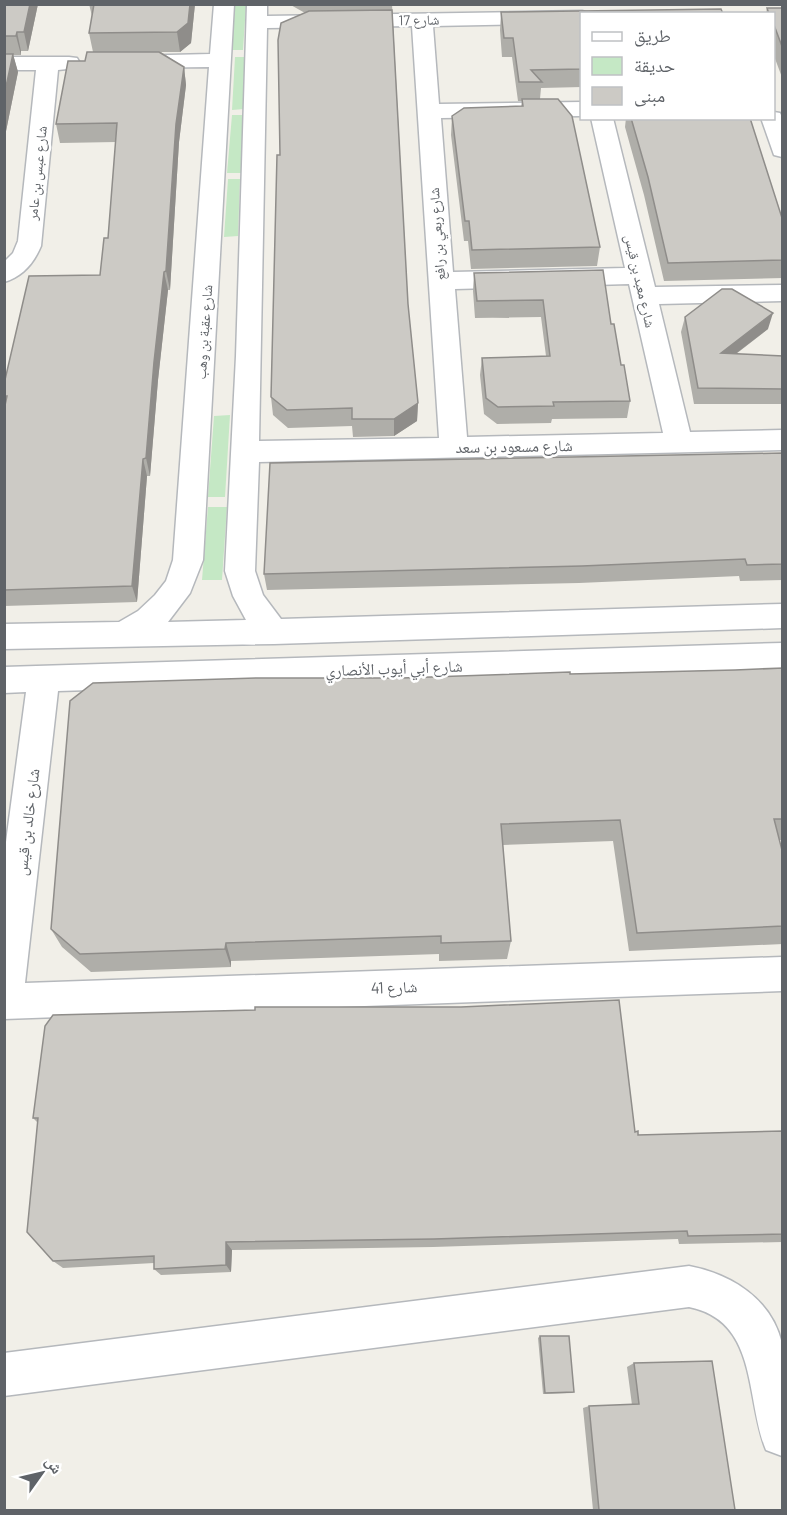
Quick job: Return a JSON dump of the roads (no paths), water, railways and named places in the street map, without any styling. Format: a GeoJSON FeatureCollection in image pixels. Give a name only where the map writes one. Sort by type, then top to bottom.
{"type":"FeatureCollection","features":[{"type":"Feature","properties":{"kind":"street","name":"شارع عقبة بن وهب"},"geometry":{"type":"LineString","coordinates":[[127,633],[147,622],[176,594],[184,578],[188,560],[224,4]]}},
{"type":"Feature","properties":{"kind":"street","name":"شارع 17"},"geometry":{"type":"LineString","coordinates":[[257,13],[422,20],[459,12],[580,17]]}},
{"type":"Feature","properties":{"kind":"street"},"geometry":{"type":"LineString","coordinates":[[257,13],[249,356],[240,570],[251,603],[274,632]]}},
{"type":"Feature","properties":{"kind":"street","name":"شارع ربعي بن رافع"},"geometry":{"type":"LineString","coordinates":[[422,20],[454,447]]}},
{"type":"Feature","properties":{"kind":"street"},"geometry":{"type":"LineString","coordinates":[[4,64],[220,60]]}},
{"type":"Feature","properties":{"kind":"street","name":"شارع عبس بن عامر"},"geometry":{"type":"LineString","coordinates":[[4,274],[19,263],[27,252],[30,242],[48,63]]}},
{"type":"Feature","properties":{"kind":"street"},"geometry":{"type":"LineString","coordinates":[[428,111],[580,109]]}},
{"type":"Feature","properties":{"kind":"street","name":"شارع معبد بن قيس"},"geometry":{"type":"LineString","coordinates":[[602,120],[679,443]]}},
{"type":"Feature","properties":{"kind":"street"},"geometry":{"type":"LineString","coordinates":[[773,120],[783,150]]}},
{"type":"Feature","properties":{"kind":"street"},"geometry":{"type":"LineString","coordinates":[[441,281],[641,286],[783,293]]}},
{"type":"Feature","properties":{"kind":"street"},"geometry":{"type":"LineString","coordinates":[[204,322],[217,331],[225,353],[234,357],[249,356]]}},
{"type":"Feature","properties":{"kind":"street","name":"شارع مسعود بن سعد"},"geometry":{"type":"LineString","coordinates":[[245,452],[783,440]]}},
{"type":"Feature","properties":{"kind":"street"},"geometry":{"type":"LineString","coordinates":[[4,637],[274,632],[783,616]]}},
{"type":"Feature","properties":{"kind":"street","name":"شارع أبي أيوب الأنصاري"},"geometry":{"type":"LineString","coordinates":[[4,680],[783,656]]}},
{"type":"Feature","properties":{"kind":"street","name":"شارع خالد بن قيس"},"geometry":{"type":"LineString","coordinates":[[4,1000],[8,943],[44,679]]}},
{"type":"Feature","properties":{"kind":"street","name":"شارع 41"},"geometry":{"type":"LineString","coordinates":[[4,1000],[783,974]]}},
{"type":"Feature","properties":{"kind":"street"},"geometry":{"type":"LineString","coordinates":[[4,1375],[691,1286],[718,1293],[742,1311],[760,1337],[769,1367],[783,1434]]}}]}
